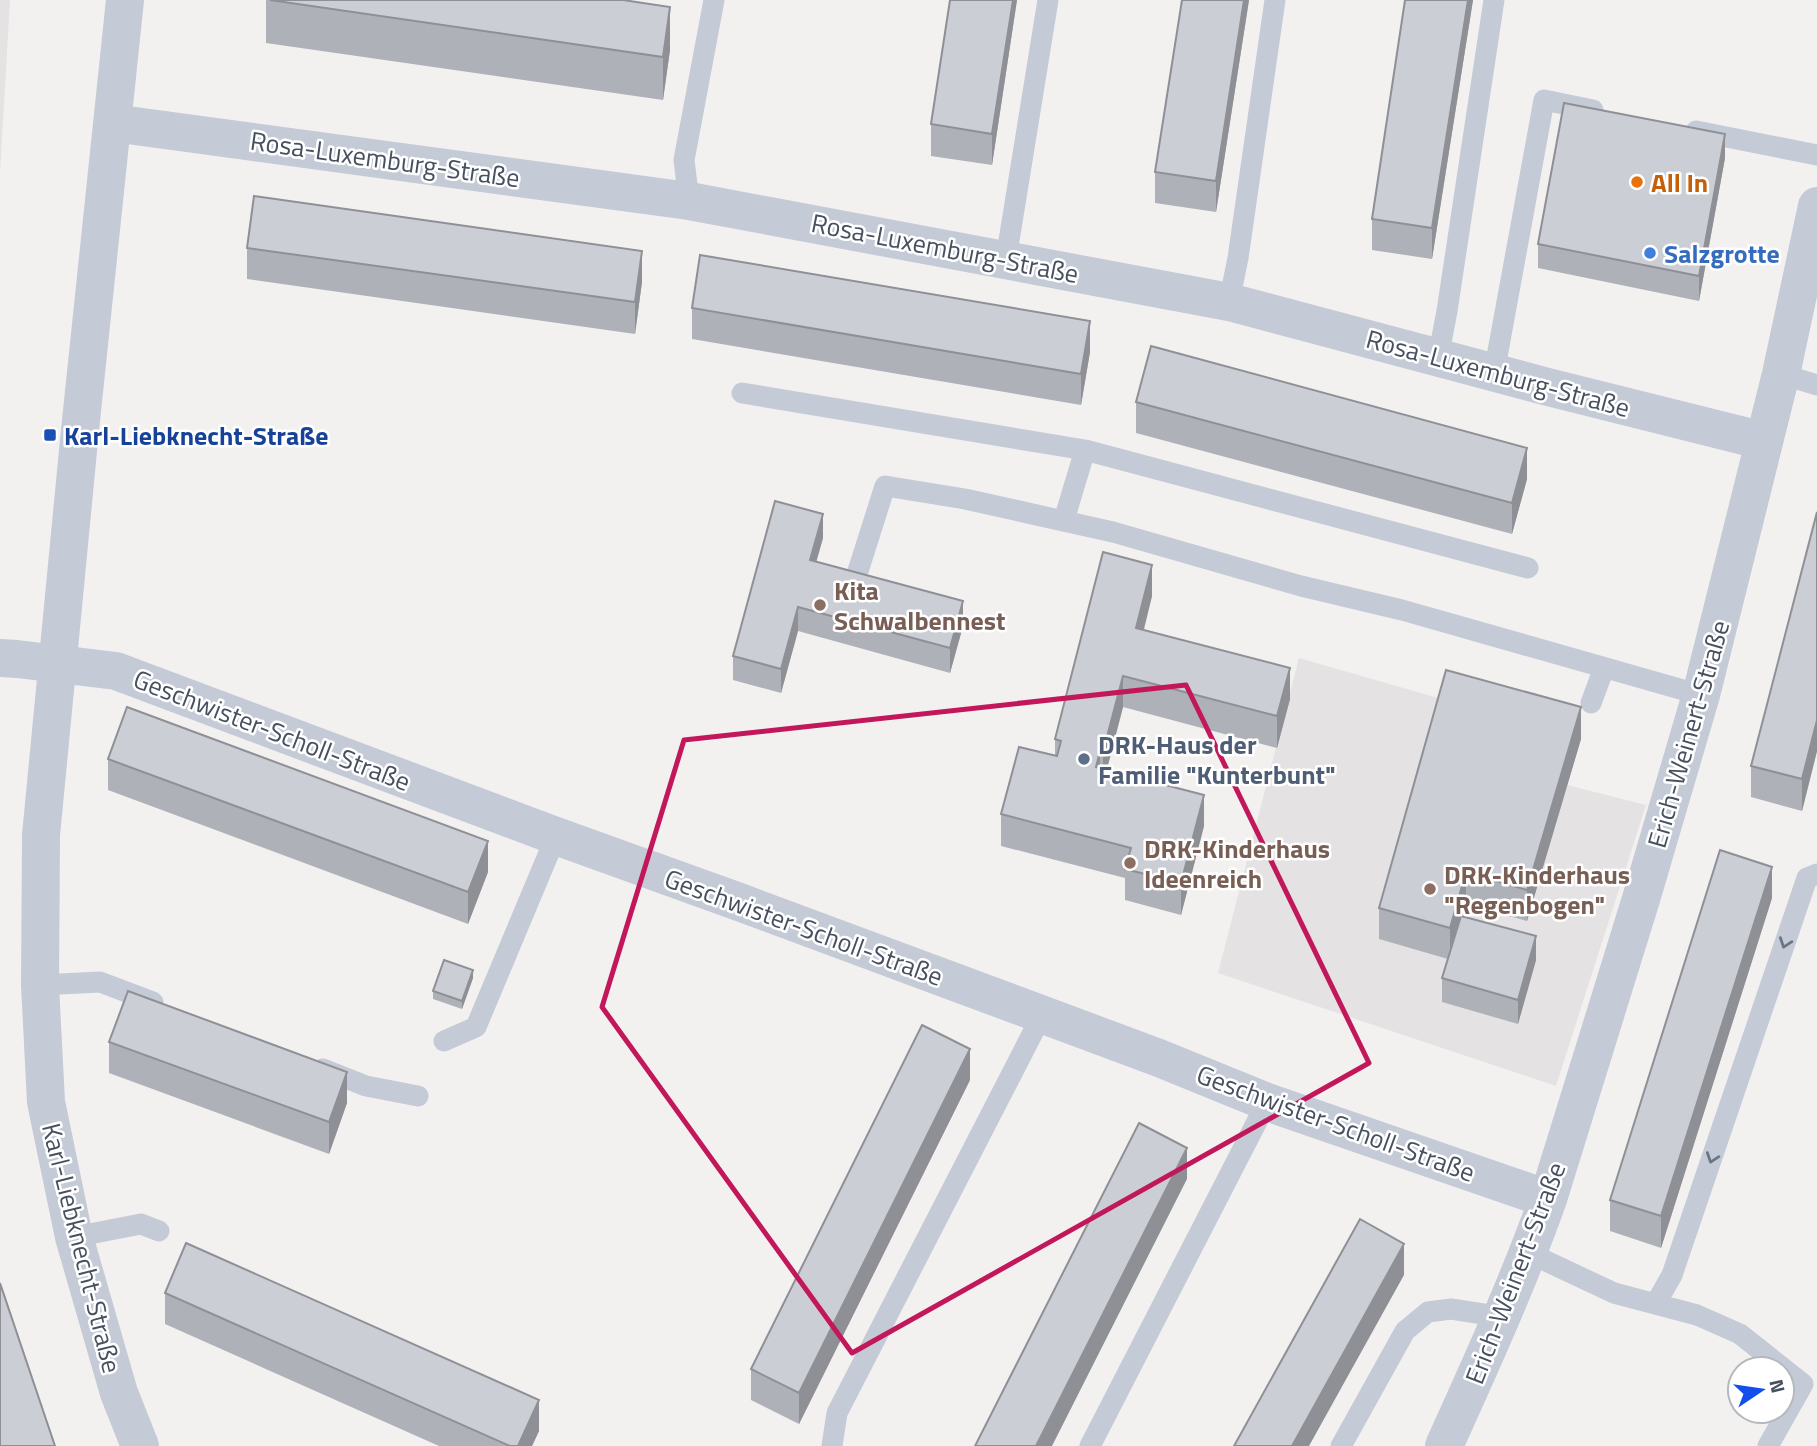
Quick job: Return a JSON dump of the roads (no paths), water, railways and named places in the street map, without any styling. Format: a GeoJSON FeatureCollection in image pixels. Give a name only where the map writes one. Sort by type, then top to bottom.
{"type":"FeatureCollection","features":[{"type":"Feature","properties":{"kind":"street","name":"Karl-Liebknecht-Straße"},"geometry":{"type":"LineString","coordinates":[[125,0],[41,835],[40,985],[46,1102],[74,1237],[119,1393],[140,1446]]}},
{"type":"Feature","properties":{"kind":"street","name":"Rosa-Luxemburg-Straße"},"geometry":{"type":"LineString","coordinates":[[113,123],[689,201],[1006,259],[1229,302],[1764,441]]}},
{"type":"Feature","properties":{"kind":"street","name":"Erich-Weinert-Straße"},"geometry":{"type":"LineString","coordinates":[[1444,1446],[1529,1253],[1644,887],[1701,695],[1781,374],[1816,212]]}},
{"type":"Feature","properties":{"kind":"street","name":"Geschwister-Scholl-Straße"},"geometry":{"type":"LineString","coordinates":[[0,658],[116,671],[1159,1058],[1267,1102],[1548,1199]]}},
{"type":"Feature","properties":{"kind":"lane"},"geometry":{"type":"LineString","coordinates":[[689,201],[684,160],[714,0]]}},
{"type":"Feature","properties":{"kind":"lane"},"geometry":{"type":"LineString","coordinates":[[1006,259],[1048,0]]}},
{"type":"Feature","properties":{"kind":"lane"},"geometry":{"type":"LineString","coordinates":[[1229,302],[1238,258],[1275,0]]}},
{"type":"Feature","properties":{"kind":"lane"},"geometry":{"type":"LineString","coordinates":[[1438,358],[1494,0]]}},
{"type":"Feature","properties":{"kind":"lane"},"geometry":{"type":"LineString","coordinates":[[1494,373],[1544,100],[1612,114]]}},
{"type":"Feature","properties":{"kind":"lane"},"geometry":{"type":"LineString","coordinates":[[1680,127],[1817,155]]}},
{"type":"Feature","properties":{"kind":"lane"},"geometry":{"type":"LineString","coordinates":[[1781,374],[1817,384]]}},
{"type":"Feature","properties":{"kind":"lane"},"geometry":{"type":"LineString","coordinates":[[742,393],[1085,450],[1528,568]]}},
{"type":"Feature","properties":{"kind":"lane"},"geometry":{"type":"LineString","coordinates":[[1064,520],[1085,450]]}},
{"type":"Feature","properties":{"kind":"lane"},"geometry":{"type":"LineString","coordinates":[[852,590],[884,486],[965,499],[1113,532],[1701,695]]}},
{"type":"Feature","properties":{"kind":"lane"},"geometry":{"type":"LineString","coordinates":[[1591,702],[1604,668]]}},
{"type":"Feature","properties":{"kind":"lane"},"geometry":{"type":"LineString","coordinates":[[444,1041],[476,1027],[555,836]]}},
{"type":"Feature","properties":{"kind":"lane"},"geometry":{"type":"LineString","coordinates":[[1656,1303],[1672,1275],[1807,878],[1817,874]]}},
{"type":"Feature","properties":{"kind":"lane"},"geometry":{"type":"LineString","coordinates":[[40,985],[100,982],[178,1012]]}},
{"type":"Feature","properties":{"kind":"lane"},"geometry":{"type":"LineString","coordinates":[[832,1446],[837,1413],[1042,1015]]}},
{"type":"Feature","properties":{"kind":"lane"},"geometry":{"type":"LineString","coordinates":[[300,1060],[366,1086],[418,1096]]}},
{"type":"Feature","properties":{"kind":"lane"},"geometry":{"type":"LineString","coordinates":[[1090,1446],[1267,1102]]}},
{"type":"Feature","properties":{"kind":"lane"},"geometry":{"type":"LineString","coordinates":[[74,1237],[141,1224],[159,1231]]}},
{"type":"Feature","properties":{"kind":"lane"},"geometry":{"type":"LineString","coordinates":[[1529,1253],[1614,1293],[1697,1315],[1740,1334],[1803,1384],[1768,1446]]}},
{"type":"Feature","properties":{"kind":"lane"},"geometry":{"type":"LineString","coordinates":[[1341,1446],[1405,1331],[1427,1312],[1451,1309],[1503,1317]]}},
{"type":"Feature","properties":{"kind":"place","name":"All In"},"geometry":{"type":"Point","coordinates":[1637,182]}},
{"type":"Feature","properties":{"kind":"place","name":"Salzgrotte"},"geometry":{"type":"Point","coordinates":[1650,253]}},
{"type":"Feature","properties":{"kind":"place","name":"Karl-Liebknecht-Straße"},"geometry":{"type":"Point","coordinates":[50,435]}},
{"type":"Feature","properties":{"kind":"place","name":"Kita Schwalbennest"},"geometry":{"type":"Point","coordinates":[820,605]}},
{"type":"Feature","properties":{"kind":"place","name":"DRK-Haus der Familie \"Kunterbunt\""},"geometry":{"type":"Point","coordinates":[1084,759]}},
{"type":"Feature","properties":{"kind":"place","name":"DRK-Kinderhaus Ideenreich"},"geometry":{"type":"Point","coordinates":[1130,863]}},
{"type":"Feature","properties":{"kind":"place","name":"DRK-Kinderhaus \"Regenbogen\""},"geometry":{"type":"Point","coordinates":[1430,889]}}]}
